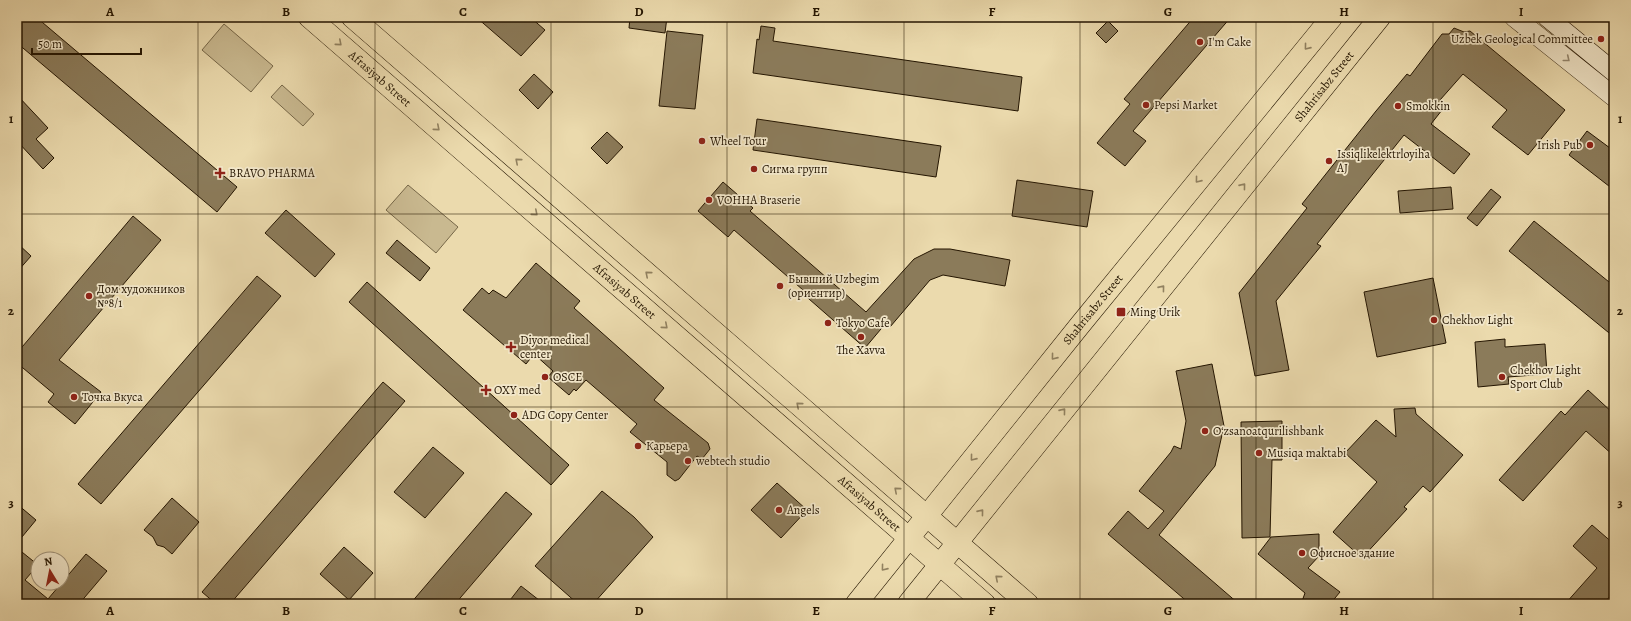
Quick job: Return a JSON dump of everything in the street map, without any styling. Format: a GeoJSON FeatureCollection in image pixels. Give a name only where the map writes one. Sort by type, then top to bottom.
{"type":"FeatureCollection","features":[{"type":"Feature","properties":{"kind":"main road","name":"Afrasiyab Street"},"geometry":{"type":"LineString","coordinates":[[310,17],[985,604]]}},
{"type":"Feature","properties":{"kind":"main road"},"geometry":{"type":"LineString","coordinates":[[352,17],[1028,604]]}},
{"type":"Feature","properties":{"kind":"main road","name":"Shahrisabz Street"},"geometry":{"type":"LineString","coordinates":[[856,604],[1332,17]]}},
{"type":"Feature","properties":{"kind":"main road","name":"Shahrisabz Street"},"geometry":{"type":"LineString","coordinates":[[908,604],[1380,17]]}},
{"type":"Feature","properties":{"kind":"main road"},"geometry":{"type":"LineString","coordinates":[[1514,17],[1614,97]]}},
{"type":"Feature","properties":{"kind":"main road"},"geometry":{"type":"LineString","coordinates":[[1547,17],[1614,72]]}},
{"type":"Feature","properties":{"kind":"shaded area"},"geometry":{"type":"Polygon","coordinates":[[[224,24],[273,66],[251,92],[202,50],[224,24]]]}},
{"type":"Feature","properties":{"kind":"shaded area"},"geometry":{"type":"Polygon","coordinates":[[[282,85],[314,114],[303,126],[271,97],[282,85]]]}},
{"type":"Feature","properties":{"kind":"shaded area"},"geometry":{"type":"Polygon","coordinates":[[[408,185],[458,227],[436,253],[386,210],[408,185]]]}},
{"type":"Feature","properties":{"kind":"building"},"geometry":{"type":"Polygon","coordinates":[[[17,17],[36,17],[237,187],[217,212],[17,43],[17,17]]]}},
{"type":"Feature","properties":{"kind":"building"},"geometry":{"type":"Polygon","coordinates":[[[476,17],[530,17],[545,30],[521,56],[476,17]]]}},
{"type":"Feature","properties":{"kind":"building"},"geometry":{"type":"Polygon","coordinates":[[[630,17],[667,17],[665,33],[629,28],[630,17]]]}},
{"type":"Feature","properties":{"kind":"building"},"geometry":{"type":"Polygon","coordinates":[[[1194,17],[1231,17],[1133,131],[1146,141],[1125,166],[1097,143],[1130,104],[1124,99],[1194,17]]]}},
{"type":"Feature","properties":{"kind":"building"},"geometry":{"type":"Polygon","coordinates":[[[1108,21],[1118,31],[1106,43],[1096,33],[1108,21]]]}},
{"type":"Feature","properties":{"kind":"building"},"geometry":{"type":"Polygon","coordinates":[[[761,26],[775,28],[773,41],[1022,77],[1018,111],[753,73],[757,39],[759,40],[761,26]]]}},
{"type":"Feature","properties":{"kind":"building"},"geometry":{"type":"Polygon","coordinates":[[[1454,28],[1464,32],[1470,31],[1565,110],[1528,155],[1492,127],[1507,110],[1463,74],[1440,100],[1446,105],[1431,124],[1470,154],[1454,174],[1404,135],[1317,244],[1321,246],[1276,301],[1289,370],[1255,376],[1239,293],[1307,208],[1302,204],[1376,111],[1407,74],[1410,76],[1442,34],[1449,34],[1454,28]]]}},
{"type":"Feature","properties":{"kind":"building"},"geometry":{"type":"Polygon","coordinates":[[[667,31],[703,35],[695,109],[659,106],[667,31]]]}},
{"type":"Feature","properties":{"kind":"building"},"geometry":{"type":"Polygon","coordinates":[[[534,74],[553,92],[538,109],[519,90],[534,74]]]}},
{"type":"Feature","properties":{"kind":"building"},"geometry":{"type":"Polygon","coordinates":[[[17,95],[48,128],[36,139],[54,158],[43,169],[17,141],[17,95]]]}},
{"type":"Feature","properties":{"kind":"building"},"geometry":{"type":"Polygon","coordinates":[[[757,119],[941,146],[936,177],[753,150],[757,119]]]}},
{"type":"Feature","properties":{"kind":"building"},"geometry":{"type":"Polygon","coordinates":[[[1587,131],[1614,151],[1614,190],[1569,155],[1587,131]]]}},
{"type":"Feature","properties":{"kind":"building"},"geometry":{"type":"Polygon","coordinates":[[[607,132],[623,147],[607,164],[591,148],[607,132]]]}},
{"type":"Feature","properties":{"kind":"building"},"geometry":{"type":"Polygon","coordinates":[[[1017,180],[1093,191],[1087,227],[1012,216],[1017,180]]]}},
{"type":"Feature","properties":{"kind":"building"},"geometry":{"type":"Polygon","coordinates":[[[723,182],[753,208],[750,211],[866,312],[914,259],[934,249],[950,249],[1010,260],[1005,286],[943,275],[930,280],[890,327],[886,323],[865,348],[801,292],[803,290],[734,230],[728,237],[698,211],[723,182]]]}},
{"type":"Feature","properties":{"kind":"building"},"geometry":{"type":"Polygon","coordinates":[[[1451,187],[1453,209],[1400,213],[1398,191],[1451,187]]]}},
{"type":"Feature","properties":{"kind":"building"},"geometry":{"type":"Polygon","coordinates":[[[1491,189],[1501,197],[1477,226],[1467,218],[1491,189]]]}},
{"type":"Feature","properties":{"kind":"building"},"geometry":{"type":"Polygon","coordinates":[[[286,210],[335,254],[315,277],[265,233],[286,210]]]}},
{"type":"Feature","properties":{"kind":"building","name":"Дом художников №8/1"},"geometry":{"type":"Polygon","coordinates":[[[133,216],[161,240],[59,360],[101,392],[75,424],[48,402],[54,394],[17,363],[17,353],[133,216]]]}},
{"type":"Feature","properties":{"kind":"building"},"geometry":{"type":"Polygon","coordinates":[[[1534,221],[1614,286],[1614,337],[1509,251],[1534,221]]]}},
{"type":"Feature","properties":{"kind":"building"},"geometry":{"type":"Polygon","coordinates":[[[397,240],[430,268],[420,281],[386,253],[397,240]]]}},
{"type":"Feature","properties":{"kind":"building"},"geometry":{"type":"Polygon","coordinates":[[[17,243],[31,256],[17,272],[17,243]]]}},
{"type":"Feature","properties":{"kind":"building"},"geometry":{"type":"Polygon","coordinates":[[[536,263],[580,301],[574,308],[664,388],[654,400],[708,443],[710,449],[702,459],[697,456],[679,479],[675,481],[667,475],[667,462],[630,432],[637,424],[586,380],[576,391],[574,389],[569,395],[548,377],[553,371],[534,354],[526,364],[463,310],[482,288],[489,294],[493,290],[506,298],[536,263]]]}},
{"type":"Feature","properties":{"kind":"building"},"geometry":{"type":"Polygon","coordinates":[[[257,276],[281,296],[101,504],[78,484],[257,276]]]}},
{"type":"Feature","properties":{"kind":"building"},"geometry":{"type":"Polygon","coordinates":[[[1433,278],[1446,343],[1377,357],[1364,292],[1433,278]]]}},
{"type":"Feature","properties":{"kind":"building"},"geometry":{"type":"Polygon","coordinates":[[[367,282],[569,465],[551,485],[349,302],[367,282]]]}},
{"type":"Feature","properties":{"kind":"building"},"geometry":{"type":"Polygon","coordinates":[[[1505,339],[1505,347],[1545,344],[1547,374],[1508,377],[1509,384],[1478,387],[1475,342],[1505,339]]]}},
{"type":"Feature","properties":{"kind":"building"},"geometry":{"type":"Polygon","coordinates":[[[1212,364],[1224,426],[1215,466],[1159,535],[1239,604],[1190,604],[1108,534],[1128,511],[1148,529],[1164,511],[1139,491],[1171,452],[1174,446],[1181,449],[1186,421],[1176,371],[1212,364]]]}},
{"type":"Feature","properties":{"kind":"building"},"geometry":{"type":"Polygon","coordinates":[[[383,382],[405,401],[230,604],[216,604],[202,592],[383,382]]]}},
{"type":"Feature","properties":{"kind":"building"},"geometry":{"type":"Polygon","coordinates":[[[1588,390],[1614,414],[1614,456],[1586,431],[1523,501],[1499,480],[1561,411],[1565,415],[1588,390]]]}},
{"type":"Feature","properties":{"kind":"building"},"geometry":{"type":"Polygon","coordinates":[[[1415,408],[1416,414],[1463,455],[1430,492],[1423,486],[1404,507],[1407,509],[1362,558],[1333,532],[1377,482],[1345,453],[1376,420],[1396,437],[1394,409],[1415,408]]]}},
{"type":"Feature","properties":{"kind":"building"},"geometry":{"type":"Polygon","coordinates":[[[1282,421],[1282,460],[1272,460],[1270,537],[1242,538],[1241,422],[1282,421]]]}},
{"type":"Feature","properties":{"kind":"building"},"geometry":{"type":"Polygon","coordinates":[[[433,447],[464,473],[425,518],[394,492],[433,447]]]}},
{"type":"Feature","properties":{"kind":"building","name":"Angels"},"geometry":{"type":"Polygon","coordinates":[[[777,483],[807,510],[781,538],[751,510],[777,483]]]}},
{"type":"Feature","properties":{"kind":"building"},"geometry":{"type":"Polygon","coordinates":[[[602,491],[634,517],[653,537],[593,604],[578,604],[535,566],[602,491]]]}},
{"type":"Feature","properties":{"kind":"building"},"geometry":{"type":"Polygon","coordinates":[[[506,492],[532,514],[455,604],[410,604],[506,492]]]}},
{"type":"Feature","properties":{"kind":"building"},"geometry":{"type":"Polygon","coordinates":[[[172,498],[199,522],[172,554],[164,547],[157,545],[153,537],[144,530],[172,498]]]}},
{"type":"Feature","properties":{"kind":"building"},"geometry":{"type":"Polygon","coordinates":[[[17,504],[36,520],[17,543],[17,504]]]}},
{"type":"Feature","properties":{"kind":"building"},"geometry":{"type":"Polygon","coordinates":[[[1592,525],[1614,544],[1614,592],[1603,604],[1565,604],[1597,568],[1573,546],[1592,525]]]}},
{"type":"Feature","properties":{"kind":"building"},"geometry":{"type":"Polygon","coordinates":[[[1319,534],[1319,556],[1308,568],[1340,592],[1330,604],[1301,604],[1305,593],[1258,554],[1271,537],[1319,534]]]}},
{"type":"Feature","properties":{"kind":"building"},"geometry":{"type":"Polygon","coordinates":[[[344,547],[373,573],[349,600],[320,574],[344,547]]]}},
{"type":"Feature","properties":{"kind":"building"},"geometry":{"type":"Polygon","coordinates":[[[17,548],[30,559],[30,574],[25,580],[30,584],[30,591],[38,591],[48,599],[55,591],[70,591],[70,573],[86,554],[107,571],[79,604],[17,604],[17,548]]]}},
{"type":"Feature","properties":{"kind":"building"},"geometry":{"type":"Polygon","coordinates":[[[521,586],[544,604],[507,604],[521,586]]]}},
{"type":"Feature","properties":{"kind":"place","name":"Uzbek Geological Committee"},"geometry":{"type":"Point","coordinates":[1601,39]}},
{"type":"Feature","properties":{"kind":"place","name":"I'm Cake"},"geometry":{"type":"Point","coordinates":[1200,42]}},
{"type":"Feature","properties":{"kind":"place","name":"Pepsi Market"},"geometry":{"type":"Point","coordinates":[1146,105]}},
{"type":"Feature","properties":{"kind":"place","name":"Smokkin"},"geometry":{"type":"Point","coordinates":[1398,106]}},
{"type":"Feature","properties":{"kind":"place","name":"Wheel Tour"},"geometry":{"type":"Point","coordinates":[702,141]}},
{"type":"Feature","properties":{"kind":"place","name":"Irish Pub"},"geometry":{"type":"Point","coordinates":[1590,145]}},
{"type":"Feature","properties":{"kind":"place","name":"Issiqlikelektrloyiha AJ"},"geometry":{"type":"Point","coordinates":[1329,161]}},
{"type":"Feature","properties":{"kind":"place","name":"Сигма групп"},"geometry":{"type":"Point","coordinates":[754,169]}},
{"type":"Feature","properties":{"kind":"place","name":"BRAVO PHARMA"},"geometry":{"type":"Point","coordinates":[220,173]}},
{"type":"Feature","properties":{"kind":"place","name":"VOHHA Braserie"},"geometry":{"type":"Point","coordinates":[709,200]}},
{"type":"Feature","properties":{"kind":"place","name":"Бывший Uzbegim (ориентир)"},"geometry":{"type":"Point","coordinates":[780,286]}},
{"type":"Feature","properties":{"kind":"place","name":"Дом художников №8/1"},"geometry":{"type":"Point","coordinates":[89,296]}},
{"type":"Feature","properties":{"kind":"place","name":"Ming Urik"},"geometry":{"type":"Point","coordinates":[1121,312]}},
{"type":"Feature","properties":{"kind":"place","name":"Chekhov Light"},"geometry":{"type":"Point","coordinates":[1434,320]}},
{"type":"Feature","properties":{"kind":"place","name":"Tokyo Cafe"},"geometry":{"type":"Point","coordinates":[828,323]}},
{"type":"Feature","properties":{"kind":"place","name":"The Xavva"},"geometry":{"type":"Point","coordinates":[861,337]}},
{"type":"Feature","properties":{"kind":"place","name":"Diyor medical center"},"geometry":{"type":"Point","coordinates":[511,347]}},
{"type":"Feature","properties":{"kind":"place","name":"OSCE"},"geometry":{"type":"Point","coordinates":[545,377]}},
{"type":"Feature","properties":{"kind":"place","name":"Chekhov Light Sport Club"},"geometry":{"type":"Point","coordinates":[1502,377]}},
{"type":"Feature","properties":{"kind":"place","name":"OXY med"},"geometry":{"type":"Point","coordinates":[486,390]}},
{"type":"Feature","properties":{"kind":"place","name":"Точка Вкуса"},"geometry":{"type":"Point","coordinates":[74,397]}},
{"type":"Feature","properties":{"kind":"place","name":"ADG Copy Center"},"geometry":{"type":"Point","coordinates":[514,415]}},
{"type":"Feature","properties":{"kind":"place","name":"Oʻzsanoatqurilishbank"},"geometry":{"type":"Point","coordinates":[1205,431]}},
{"type":"Feature","properties":{"kind":"place","name":"Карьера"},"geometry":{"type":"Point","coordinates":[638,446]}},
{"type":"Feature","properties":{"kind":"place","name":"Musiqa maktabi"},"geometry":{"type":"Point","coordinates":[1259,453]}},
{"type":"Feature","properties":{"kind":"place","name":"webtech studio"},"geometry":{"type":"Point","coordinates":[688,461]}},
{"type":"Feature","properties":{"kind":"place","name":"Angels"},"geometry":{"type":"Point","coordinates":[779,510]}},
{"type":"Feature","properties":{"kind":"place","name":"Офисное здание"},"geometry":{"type":"Point","coordinates":[1302,553]}}]}
